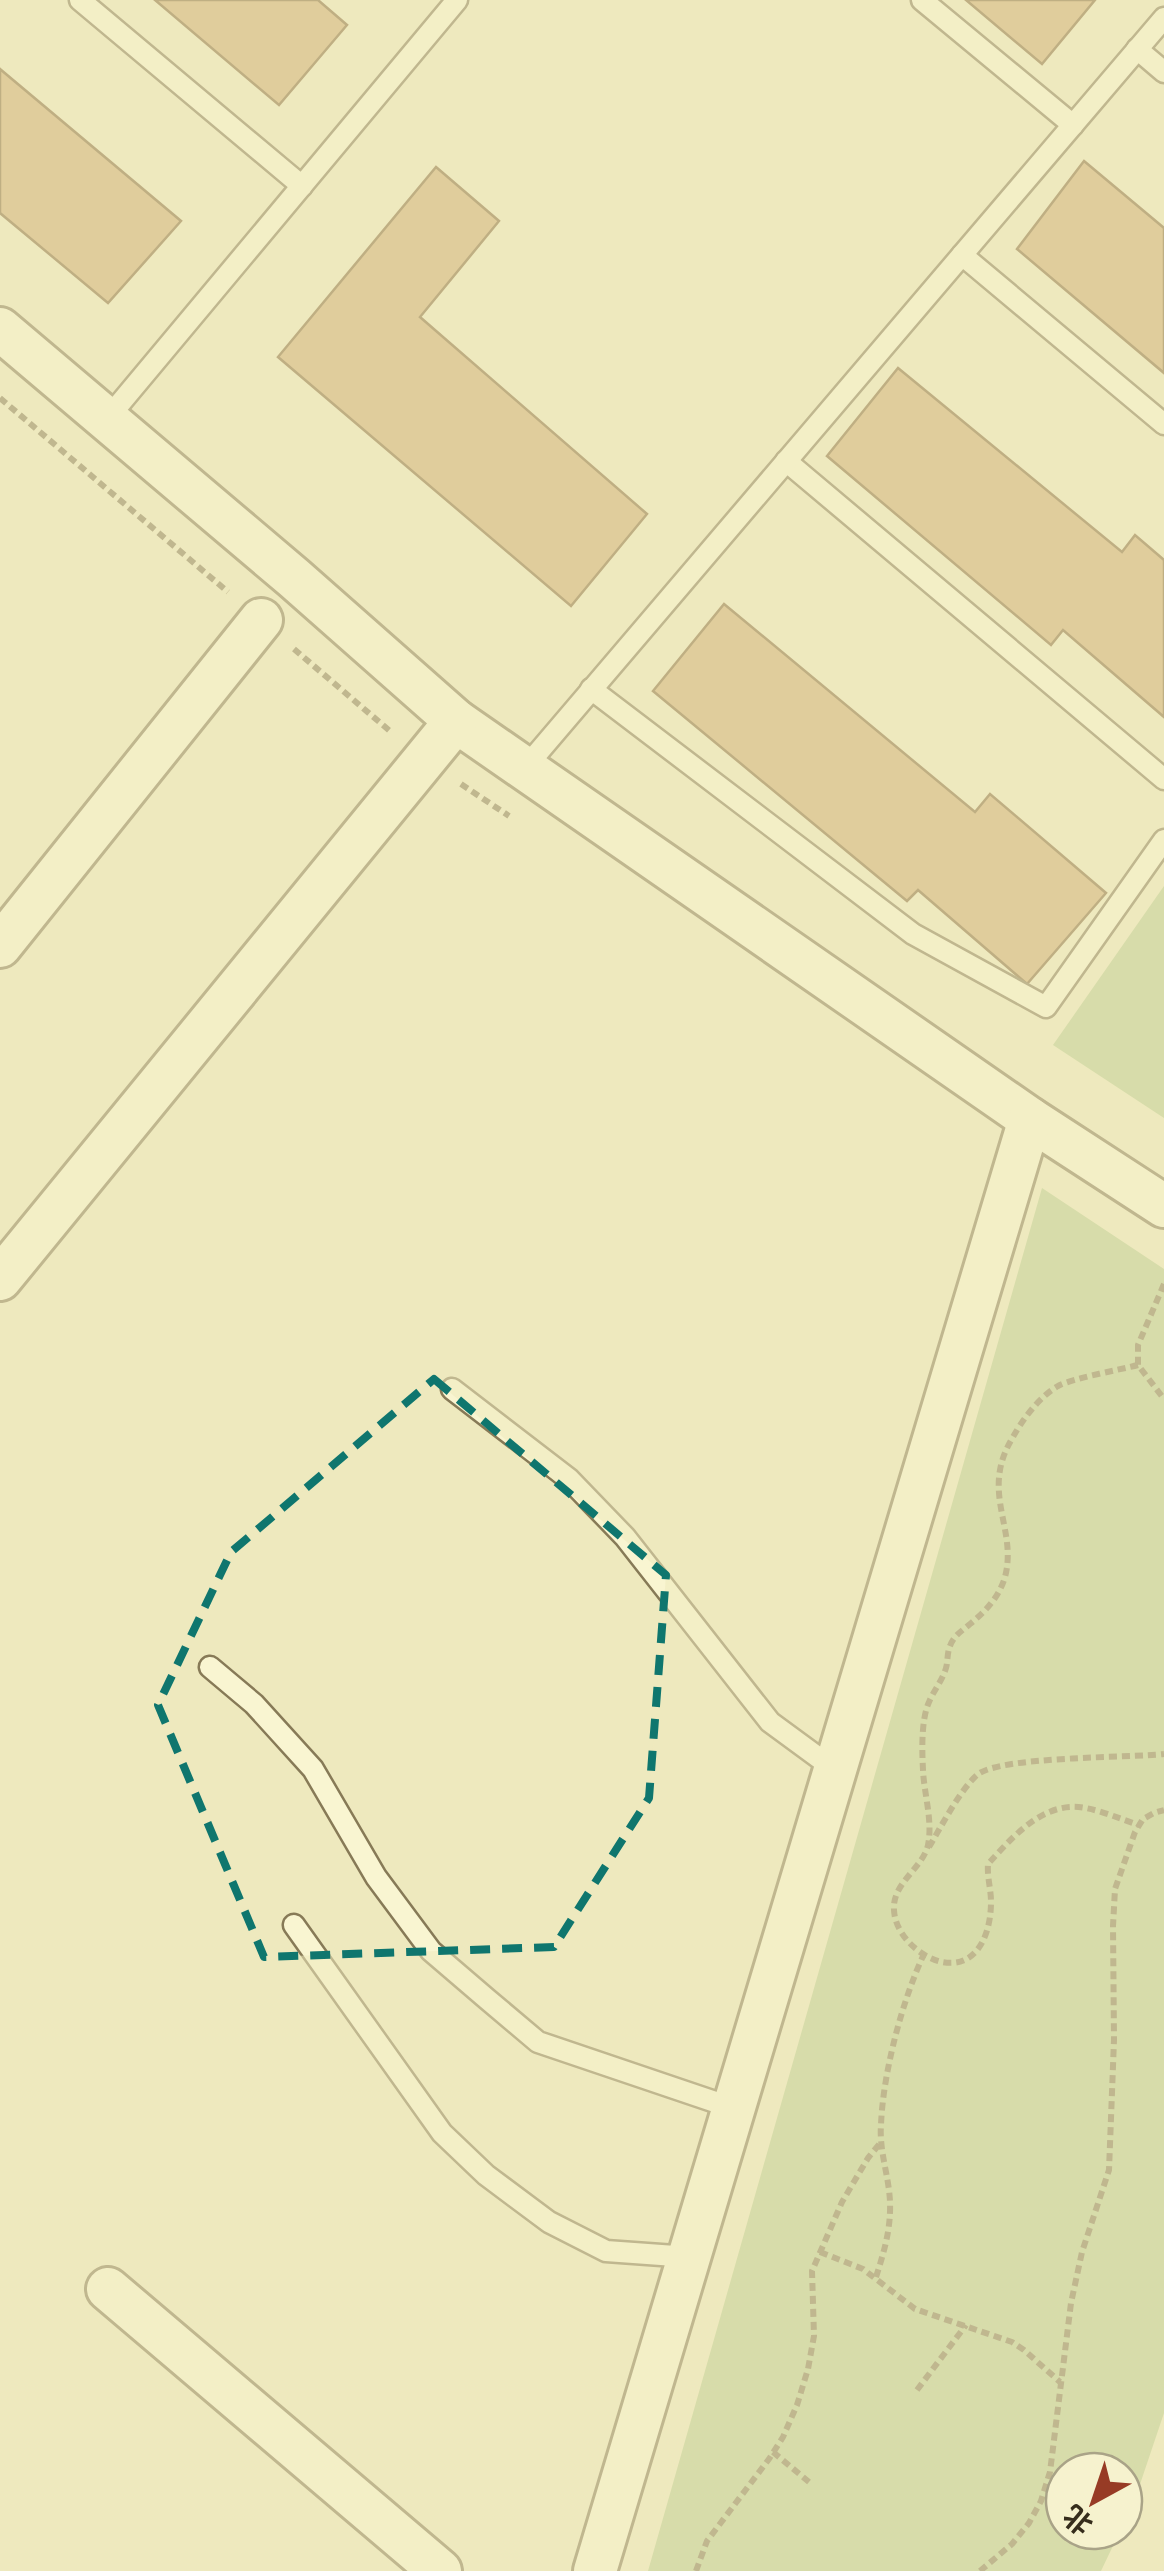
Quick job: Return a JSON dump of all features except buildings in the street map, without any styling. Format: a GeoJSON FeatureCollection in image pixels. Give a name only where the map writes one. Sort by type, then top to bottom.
{"type":"FeatureCollection","features":[{"type":"Feature","properties":{"kind":"street"},"geometry":{"type":"LineString","coordinates":[[0,329],[456,721],[1030,1119],[1164,1206]]}},
{"type":"Feature","properties":{"kind":"street"},"geometry":{"type":"LineString","coordinates":[[0,946],[261,620]]}},
{"type":"Feature","properties":{"kind":"street"},"geometry":{"type":"LineString","coordinates":[[0,1280],[456,721]]}},
{"type":"Feature","properties":{"kind":"street"},"geometry":{"type":"LineString","coordinates":[[595,2571],[1030,1119]]}},
{"type":"Feature","properties":{"kind":"street"},"geometry":{"type":"LineString","coordinates":[[108,2289],[440,2571]]}},
{"type":"Feature","properties":{"kind":"lane"},"geometry":{"type":"LineString","coordinates":[[80,0],[302,186]]}},
{"type":"Feature","properties":{"kind":"lane"},"geometry":{"type":"LineString","coordinates":[[107,419],[457,0]]}},
{"type":"Feature","properties":{"kind":"lane"},"geometry":{"type":"LineString","coordinates":[[922,0],[1073,125]]}},
{"type":"Feature","properties":{"kind":"lane"},"geometry":{"type":"LineString","coordinates":[[524,769],[1164,18]]}},
{"type":"Feature","properties":{"kind":"lane"},"geometry":{"type":"LineString","coordinates":[[1137,50],[1164,72]]}},
{"type":"Feature","properties":{"kind":"lane"},"geometry":{"type":"LineString","coordinates":[[962,255],[1164,424]]}},
{"type":"Feature","properties":{"kind":"lane"},"geometry":{"type":"LineString","coordinates":[[786,461],[1164,779]]}},
{"type":"Feature","properties":{"kind":"lane"},"geometry":{"type":"LineString","coordinates":[[591,689],[913,934],[1046,1007],[1164,840]]}},
{"type":"Feature","properties":{"kind":"lane"},"geometry":{"type":"LineString","coordinates":[[452,1389],[568,1479],[625,1538],[770,1722],[834,1770]]}},
{"type":"Feature","properties":{"kind":"lane"},"geometry":{"type":"LineString","coordinates":[[210,1667],[254,1704],[313,1770],[376,1876],[431,1950],[512,2021],[538,2042],[733,2108]]}},
{"type":"Feature","properties":{"kind":"lane"},"geometry":{"type":"LineString","coordinates":[[294,1925],[442,2133],[486,2175],[549,2222],[606,2251],[688,2257]]}},
{"type":"Feature","properties":{"kind":"path"},"geometry":{"type":"LineString","coordinates":[[1164,1284],[1138,1345],[1138,1365],[1164,1400]]}},
{"type":"Feature","properties":{"kind":"path"},"geometry":{"type":"LineString","coordinates":[[928,1848],[923,1769],[928,1704],[941,1682],[957,1634],[990,1608],[1006,1573],[999,1468],[1012,1438],[1036,1404],[1059,1385],[1138,1365]]}},
{"type":"Feature","properties":{"kind":"path"},"geometry":{"type":"LineString","coordinates":[[1139,1825],[1073,1806],[1054,1810],[1029,1824],[988,1864],[990,1922],[983,1942],[963,1962],[937,1961],[907,1941],[896,1926],[893,1906],[898,1891],[978,1773],[994,1766],[1164,1754]]}},
{"type":"Feature","properties":{"kind":"path"},"geometry":{"type":"LineString","coordinates":[[980,2571],[1030,2524],[1050,2472],[1071,2303],[1082,2252],[1109,2170],[1114,2040],[1112,1926],[1116,1888],[1139,1825],[1154,1812],[1164,1810]]}},
{"type":"Feature","properties":{"kind":"path"},"geometry":{"type":"LineString","coordinates":[[876,2277],[889,2236],[890,2201],[881,2142],[884,2086],[924,1954]]}},
{"type":"Feature","properties":{"kind":"path"},"geometry":{"type":"LineString","coordinates":[[696,2571],[707,2541],[783,2437],[797,2405],[814,2336],[812,2271],[842,2202],[881,2142]]}},
{"type":"Feature","properties":{"kind":"path"},"geometry":{"type":"LineString","coordinates":[[820,2252],[863,2269],[915,2309],[1001,2338],[1024,2350],[1061,2383]]}},
{"type":"Feature","properties":{"kind":"path"},"geometry":{"type":"LineString","coordinates":[[917,2390],[966,2325]]}},
{"type":"Feature","properties":{"kind":"path"},"geometry":{"type":"LineString","coordinates":[[773,2452],[809,2482]]}},
{"type":"Feature","properties":{"kind":"highlighted area"},"geometry":{"type":"Polygon","coordinates":[[[434,1379],[666,1575],[649,1798],[554,1947],[264,1957],[158,1705],[231,1552],[434,1379]]]}},
{"type":"Feature","properties":{"kind":"green space"},"geometry":{"type":"Polygon","coordinates":[[[1164,886],[1164,1118],[1053,1045],[1164,886]]]}},
{"type":"Feature","properties":{"kind":"green space"},"geometry":{"type":"Polygon","coordinates":[[[1042,1188],[1164,1269],[1164,2413],[1144,2472],[1144,2451],[1044,2451],[1044,2551],[1110,2551],[1101,2571],[648,2571],[1042,1188]]]}}]}
